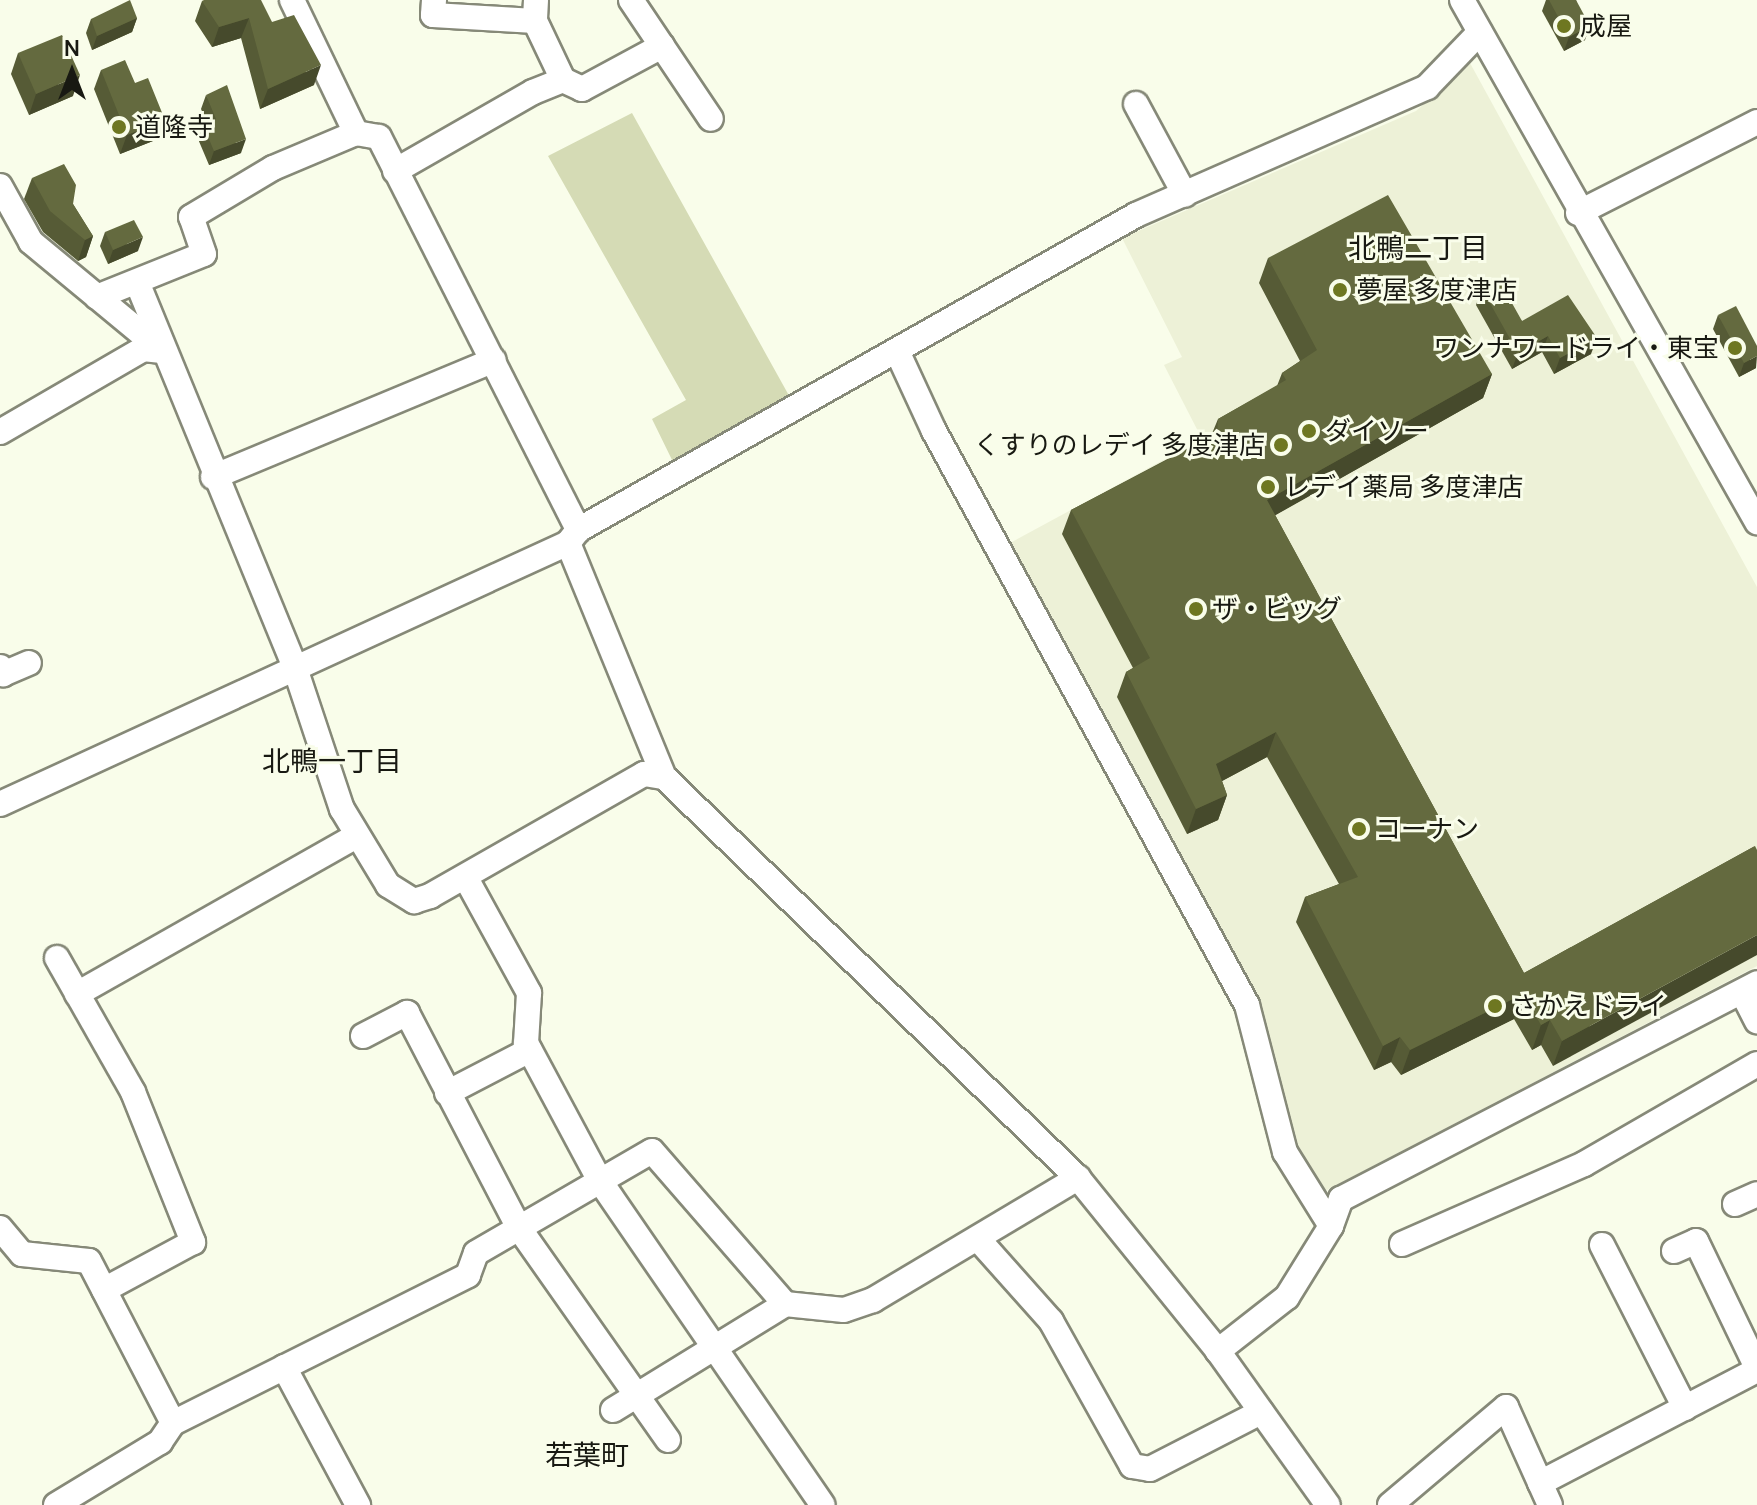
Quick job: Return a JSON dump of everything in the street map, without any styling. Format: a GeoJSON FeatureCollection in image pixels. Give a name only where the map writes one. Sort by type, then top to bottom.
{"type":"FeatureCollection","features":[{"type":"Feature","properties":{"kind":"street"},"geometry":{"type":"LineString","coordinates":[[292,0],[356,133]]}},
{"type":"Feature","properties":{"kind":"street"},"geometry":{"type":"LineString","coordinates":[[434,0],[433,15],[536,10],[563,80],[582,89],[662,46]]}},
{"type":"Feature","properties":{"kind":"street"},"geometry":{"type":"LineString","coordinates":[[631,0],[711,119]]}},
{"type":"Feature","properties":{"kind":"street"},"geometry":{"type":"LineString","coordinates":[[1462,0],[1578,213],[1757,522]]}},
{"type":"Feature","properties":{"kind":"street"},"geometry":{"type":"LineString","coordinates":[[0,804],[573,536],[897,351],[1185,195],[1427,87],[1480,32]]}},
{"type":"Feature","properties":{"kind":"street"},"geometry":{"type":"LineString","coordinates":[[395,171],[563,80]]}},
{"type":"Feature","properties":{"kind":"street"},"geometry":{"type":"LineString","coordinates":[[1136,104],[1185,195]]}},
{"type":"Feature","properties":{"kind":"street"},"geometry":{"type":"LineString","coordinates":[[1578,213],[1757,122]]}},
{"type":"Feature","properties":{"kind":"street"},"geometry":{"type":"LineString","coordinates":[[97,297],[204,254],[191,217],[273,168],[356,133],[379,137],[494,360],[573,536],[664,777],[1078,1178],[1218,1351],[1328,1505]]}},
{"type":"Feature","properties":{"kind":"street"},"geometry":{"type":"LineString","coordinates":[[0,186],[31,242],[162,351]]}},
{"type":"Feature","properties":{"kind":"street"},"geometry":{"type":"LineString","coordinates":[[137,282],[213,477],[294,665],[354,837],[388,885],[414,901],[467,880],[644,774],[664,777]]}},
{"type":"Feature","properties":{"kind":"street"},"geometry":{"type":"LineString","coordinates":[[0,432],[143,349],[162,351]]}},
{"type":"Feature","properties":{"kind":"street"},"geometry":{"type":"LineString","coordinates":[[897,351],[934,431],[1247,1005],[1285,1152],[1331,1226]]}},
{"type":"Feature","properties":{"kind":"street"},"geometry":{"type":"LineString","coordinates":[[213,477],[494,360]]}},
{"type":"Feature","properties":{"kind":"street"},"geometry":{"type":"LineString","coordinates":[[0,667],[3,674],[29,663]]}},
{"type":"Feature","properties":{"kind":"street"},"geometry":{"type":"LineString","coordinates":[[77,994],[354,837]]}},
{"type":"Feature","properties":{"kind":"street"},"geometry":{"type":"LineString","coordinates":[[467,880],[529,993],[530,1050],[600,1181],[718,1347],[823,1505]]}},
{"type":"Feature","properties":{"kind":"street"},"geometry":{"type":"LineString","coordinates":[[57,958],[133,1092],[193,1242],[104,1290]]}},
{"type":"Feature","properties":{"kind":"street"},"geometry":{"type":"LineString","coordinates":[[1218,1351],[1287,1297],[1331,1226],[1341,1199],[1749,988],[1757,1021]]}},
{"type":"Feature","properties":{"kind":"street"},"geometry":{"type":"LineString","coordinates":[[363,1036],[407,1013],[519,1228],[668,1440]]}},
{"type":"Feature","properties":{"kind":"street"},"geometry":{"type":"LineString","coordinates":[[447,1093],[530,1050]]}},
{"type":"Feature","properties":{"kind":"street"},"geometry":{"type":"LineString","coordinates":[[1402,1244],[1584,1164],[1757,1064]]}},
{"type":"Feature","properties":{"kind":"street"},"geometry":{"type":"LineString","coordinates":[[56,1505],[160,1442],[173,1423],[468,1275],[476,1253],[652,1151],[785,1304]]}},
{"type":"Feature","properties":{"kind":"street"},"geometry":{"type":"LineString","coordinates":[[613,1410],[638,1398],[785,1304],[844,1310],[978,1239],[1078,1178]]}},
{"type":"Feature","properties":{"kind":"street"},"geometry":{"type":"LineString","coordinates":[[1735,1204],[1757,1194]]}},
{"type":"Feature","properties":{"kind":"street"},"geometry":{"type":"LineString","coordinates":[[0,1228],[22,1254],[89,1261],[173,1423]]}},
{"type":"Feature","properties":{"kind":"street"},"geometry":{"type":"LineString","coordinates":[[978,1239],[1051,1321],[1132,1466],[1150,1469],[1261,1412]]}},
{"type":"Feature","properties":{"kind":"street"},"geometry":{"type":"LineString","coordinates":[[1390,1505],[1506,1407],[1545,1494],[1685,1408],[1757,1369],[1696,1241],[1674,1251]]}},
{"type":"Feature","properties":{"kind":"street"},"geometry":{"type":"LineString","coordinates":[[1602,1245],[1685,1408]]}},
{"type":"Feature","properties":{"kind":"street"},"geometry":{"type":"LineString","coordinates":[[284,1367],[358,1505]]}},
{"type":"Feature","properties":{"kind":"shaded area"},"geometry":{"type":"Polygon","coordinates":[[[1470,63],[1757,587],[1757,966],[1327,1190],[1318,1188],[1300,1152],[1261,1013],[1010,543],[1202,439],[1164,365],[1182,357],[1122,238],[1416,111],[1470,63]]]}},
{"type":"Feature","properties":{"kind":"shaded area"},"geometry":{"type":"Polygon","coordinates":[[[632,113],[792,401],[675,466],[652,419],[686,400],[548,156],[632,113]]]}},
{"type":"Feature","properties":{"kind":"building"},"geometry":{"type":"Polygon","coordinates":[[[130,0],[137,18],[97,36],[91,19],[130,0]]]}},
{"type":"Feature","properties":{"kind":"building"},"geometry":{"type":"Polygon","coordinates":[[[204,0],[261,0],[272,22],[294,15],[321,65],[268,89],[249,18],[219,27],[204,0]]]}},
{"type":"Feature","properties":{"kind":"building"},"geometry":{"type":"Polygon","coordinates":[[[1549,0],[1576,0],[1590,26],[1569,37],[1549,0]]]}},
{"type":"Feature","properties":{"kind":"building"},"geometry":{"type":"Polygon","coordinates":[[[62,35],[80,75],[36,94],[18,53],[62,35]]]}},
{"type":"Feature","properties":{"kind":"building"},"geometry":{"type":"Polygon","coordinates":[[[125,60],[135,83],[148,78],[165,120],[127,135],[101,70],[125,60]]]}},
{"type":"Feature","properties":{"kind":"building"},"geometry":{"type":"Polygon","coordinates":[[[227,85],[246,139],[214,151],[203,125],[216,119],[206,95],[227,85]]]}},
{"type":"Feature","properties":{"kind":"building"},"geometry":{"type":"Polygon","coordinates":[[[64,164],[76,185],[73,204],[93,236],[85,240],[50,211],[32,178],[64,164]]]}},
{"type":"Feature","properties":{"kind":"building"},"geometry":{"type":"Polygon","coordinates":[[[1388,195],[1492,374],[1267,500],[1524,973],[1755,846],[1757,850],[1757,935],[1562,1041],[1550,1020],[1541,1025],[1523,994],[1410,1050],[1400,1037],[1383,1046],[1305,897],[1358,877],[1276,732],[1216,764],[1227,795],[1196,809],[1126,672],[1150,658],[1071,510],[1217,434],[1218,419],[1286,380],[1282,373],[1317,350],[1268,258],[1388,195]]]}},
{"type":"Feature","properties":{"kind":"building"},"geometry":{"type":"Polygon","coordinates":[[[134,220],[143,237],[113,250],[105,232],[134,220]]]}},
{"type":"Feature","properties":{"kind":"building"},"geometry":{"type":"Polygon","coordinates":[[[1499,280],[1522,321],[1568,295],[1597,338],[1560,358],[1548,336],[1518,353],[1482,289],[1499,280]]]}},
{"type":"Feature","properties":{"kind":"building"},"geometry":{"type":"Polygon","coordinates":[[[1736,306],[1757,346],[1757,356],[1744,363],[1718,315],[1736,306]]]}},
{"type":"Feature","properties":{"kind":"place","name":"成屋"},"geometry":{"type":"Point","coordinates":[1564,26]}},
{"type":"Feature","properties":{"kind":"place","name":"道隆寺"},"geometry":{"type":"Point","coordinates":[119,127]}},
{"type":"Feature","properties":{"kind":"place","name":"夢屋 多度津店"},"geometry":{"type":"Point","coordinates":[1340,290]}},
{"type":"Feature","properties":{"kind":"place","name":"ワンナワードライ・東宝"},"geometry":{"type":"Point","coordinates":[1735,348]}},
{"type":"Feature","properties":{"kind":"place","name":"ダイソー"},"geometry":{"type":"Point","coordinates":[1309,431]}},
{"type":"Feature","properties":{"kind":"place","name":"くすりのレデイ 多度津店"},"geometry":{"type":"Point","coordinates":[1281,445]}},
{"type":"Feature","properties":{"kind":"place","name":"レデイ薬局 多度津店"},"geometry":{"type":"Point","coordinates":[1268,487]}},
{"type":"Feature","properties":{"kind":"place","name":"ザ・ビッグ"},"geometry":{"type":"Point","coordinates":[1196,609]}},
{"type":"Feature","properties":{"kind":"place","name":"コーナン"},"geometry":{"type":"Point","coordinates":[1359,829]}},
{"type":"Feature","properties":{"kind":"place","name":"さかえドライ"},"geometry":{"type":"Point","coordinates":[1495,1006]}},
{"type":"Feature","properties":{"kind":"district","name":"北鴨二丁目"},"geometry":{"type":"Point","coordinates":[1418,247]}},
{"type":"Feature","properties":{"kind":"district","name":"北鴨一丁目"},"geometry":{"type":"Point","coordinates":[332,760]}},
{"type":"Feature","properties":{"kind":"district","name":"若葉町"},"geometry":{"type":"Point","coordinates":[587,1454]}}]}
